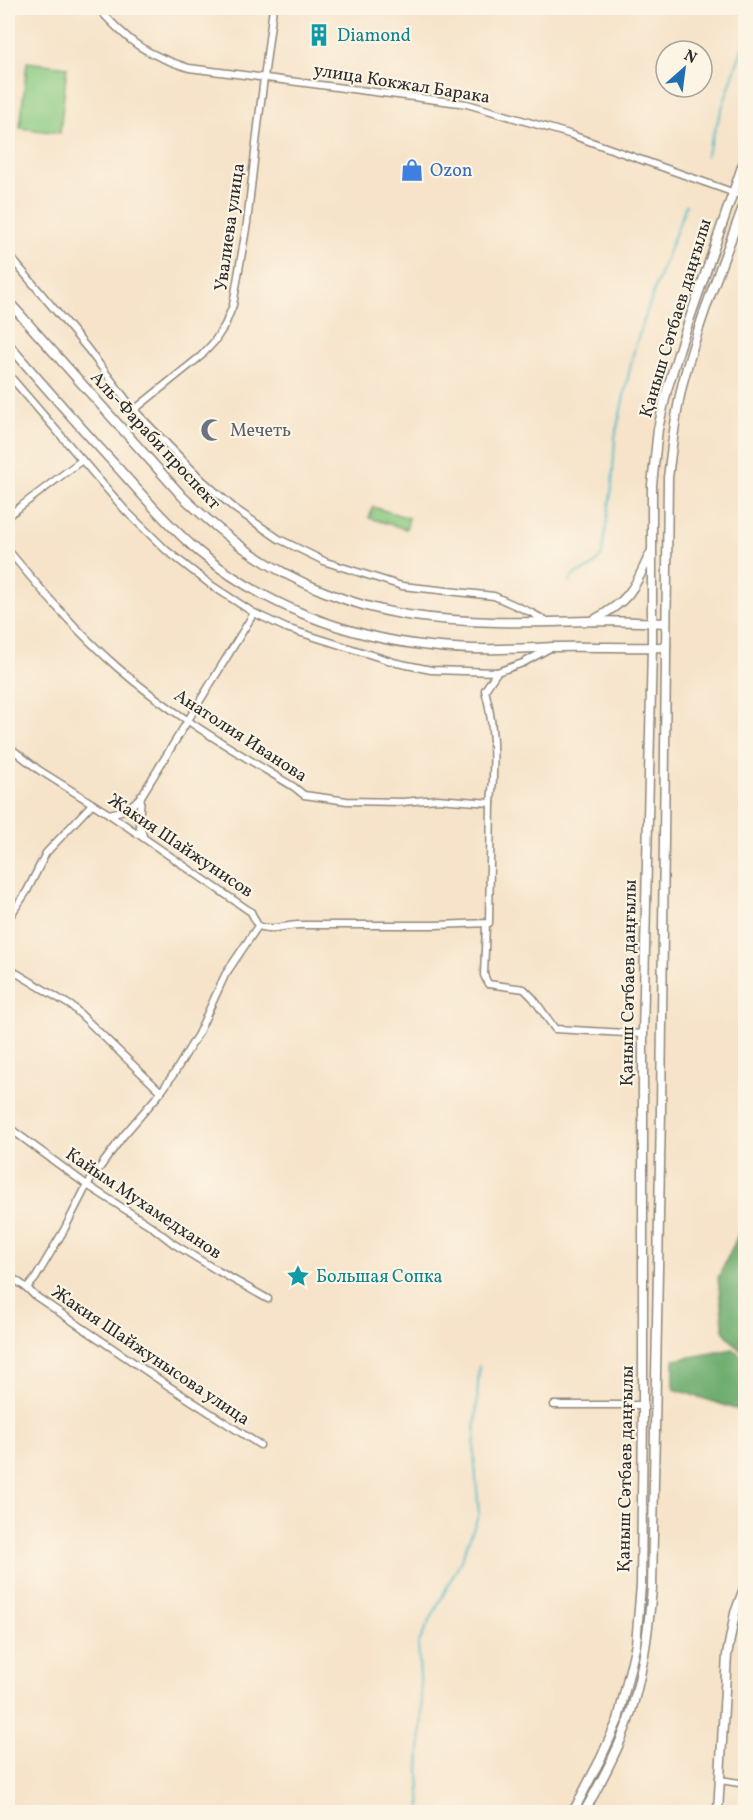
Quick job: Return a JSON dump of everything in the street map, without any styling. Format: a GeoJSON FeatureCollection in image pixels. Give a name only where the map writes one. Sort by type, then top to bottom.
{"type":"FeatureCollection","features":[{"type":"Feature","properties":{"kind":"main road","name":"Қаныш Сәтбаев даңғылы"},"geometry":{"type":"LineString","coordinates":[[573,1812],[602,1758],[618,1720],[636,1644],[641,1585],[643,1034],[652,648],[652,485],[658,429],[667,390],[746,156]]}},
{"type":"Feature","properties":{"kind":"main road","name":"Қаныш Сәтбаев даңғылы"},"geometry":{"type":"LineString","coordinates":[[584,1812],[611,1763],[627,1723],[647,1645],[652,1588],[661,1110],[668,478],[674,426],[683,381],[746,198]]}},
{"type":"Feature","properties":{"kind":"main road","name":"Аль-Фараби проспект"},"geometry":{"type":"LineString","coordinates":[[8,302],[182,496],[213,525],[256,556],[318,589],[375,608],[445,620],[666,623]]}},
{"type":"Feature","properties":{"kind":"main road"},"geometry":{"type":"LineString","coordinates":[[8,344],[166,521],[198,551],[259,593],[292,609],[357,633],[397,641],[468,650],[666,647]]}},
{"type":"Feature","properties":{"kind":"main road"},"geometry":{"type":"LineString","coordinates":[[591,621],[614,609],[627,597],[651,550]]}},
{"type":"Feature","properties":{"kind":"main road"},"geometry":{"type":"LineString","coordinates":[[718,1812],[727,1655],[735,1613],[746,1583]]}},
{"type":"Feature","properties":{"kind":"street","name":"улица Кокжал Барака"},"geometry":{"type":"LineString","coordinates":[[98,8],[139,48],[161,59],[189,68],[467,104],[569,134],[746,198]]}},
{"type":"Feature","properties":{"kind":"street","name":"Увалиева улица"},"geometry":{"type":"LineString","coordinates":[[134,410],[201,356],[225,325],[233,305],[247,223],[273,8]]}},
{"type":"Feature","properties":{"kind":"street"},"geometry":{"type":"LineString","coordinates":[[8,254],[87,348],[134,410],[202,480],[234,508],[279,539],[326,562],[402,586],[494,596],[548,623]]}},
{"type":"Feature","properties":{"kind":"street"},"geometry":{"type":"LineString","coordinates":[[8,374],[125,510],[166,550],[211,585],[254,613],[286,628],[398,663],[431,670],[496,672],[523,663],[553,647]]}},
{"type":"Feature","properties":{"kind":"street"},"geometry":{"type":"LineString","coordinates":[[8,516],[82,460]]}},
{"type":"Feature","properties":{"kind":"street","name":"Анатолия Иванова"},"geometry":{"type":"LineString","coordinates":[[8,550],[68,620],[118,668],[186,721],[304,795],[347,801],[403,802],[437,799],[491,803]]}},
{"type":"Feature","properties":{"kind":"street"},"geometry":{"type":"LineString","coordinates":[[109,813],[123,811],[132,806],[142,795],[254,613]]}},
{"type":"Feature","properties":{"kind":"street"},"geometry":{"type":"LineString","coordinates":[[496,672],[484,690],[489,705],[493,759],[484,975],[488,984],[524,989],[555,1029],[643,1034]]}},
{"type":"Feature","properties":{"kind":"street","name":"Жакия Шайжунисов"},"geometry":{"type":"LineString","coordinates":[[8,746],[39,770],[109,813],[251,912],[258,926]]}},
{"type":"Feature","properties":{"kind":"street"},"geometry":{"type":"LineString","coordinates":[[142,795],[139,823],[143,836]]}},
{"type":"Feature","properties":{"kind":"street"},"geometry":{"type":"LineString","coordinates":[[8,919],[27,891],[46,853],[92,804]]}},
{"type":"Feature","properties":{"kind":"street"},"geometry":{"type":"LineString","coordinates":[[258,926],[269,929],[298,925],[487,923]]}},
{"type":"Feature","properties":{"kind":"street","name":"Жакия Шайжунысова улица"},"geometry":{"type":"LineString","coordinates":[[258,926],[225,975],[198,1034],[161,1092],[123,1136],[87,1185],[64,1230],[35,1279],[27,1288],[161,1381],[260,1444]]}},
{"type":"Feature","properties":{"kind":"street"},"geometry":{"type":"LineString","coordinates":[[8,968],[73,1007],[161,1092]]}},
{"type":"Feature","properties":{"kind":"street","name":"Кайым Мухамедханов"},"geometry":{"type":"LineString","coordinates":[[8,1127],[87,1185],[151,1226],[174,1244],[268,1299]]}},
{"type":"Feature","properties":{"kind":"street"},"geometry":{"type":"LineString","coordinates":[[8,1275],[27,1288]]}},
{"type":"Feature","properties":{"kind":"street"},"geometry":{"type":"LineString","coordinates":[[554,1405],[643,1405]]}},
{"type":"Feature","properties":{"kind":"street"},"geometry":{"type":"LineString","coordinates":[[720,1780],[746,1784]]}},
{"type":"Feature","properties":{"kind":"green space"},"geometry":{"type":"Polygon","coordinates":[[[27,62],[67,67],[60,133],[20,128],[27,62]]]}},
{"type":"Feature","properties":{"kind":"green space"},"geometry":{"type":"Polygon","coordinates":[[[373,507],[409,518],[406,529],[369,518],[373,507]]]}},
{"type":"Feature","properties":{"kind":"green space"},"geometry":{"type":"Polygon","coordinates":[[[741,1229],[746,1229],[745,1350],[740,1350],[724,1332],[718,1278],[741,1229]]]}},
{"type":"Feature","properties":{"kind":"green space"},"geometry":{"type":"Polygon","coordinates":[[[733,1349],[745,1359],[745,1412],[674,1389],[674,1360],[733,1349]]]}},
{"type":"Feature","properties":{"kind":"waterway"},"geometry":{"type":"LineString","coordinates":[[706,156],[746,37]]}},
{"type":"Feature","properties":{"kind":"waterway"},"geometry":{"type":"LineString","coordinates":[[569,582],[575,574],[592,567],[602,555],[612,486],[615,437],[634,350],[686,205]]}},
{"type":"Feature","properties":{"kind":"waterway"},"geometry":{"type":"LineString","coordinates":[[421,1812],[419,1769],[422,1710],[418,1644],[461,1560],[479,1514],[474,1454],[479,1366]]}},
{"type":"Feature","properties":{"kind":"place","name":"Diamond"},"geometry":{"type":"Point","coordinates":[319,35]}},
{"type":"Feature","properties":{"kind":"place","name":"Ozon"},"geometry":{"type":"Point","coordinates":[412,170]}},
{"type":"Feature","properties":{"kind":"place","name":"Мечеть"},"geometry":{"type":"Point","coordinates":[212,430]}},
{"type":"Feature","properties":{"kind":"place","name":"Большая Сопка"},"geometry":{"type":"Point","coordinates":[298,1276]}}]}
